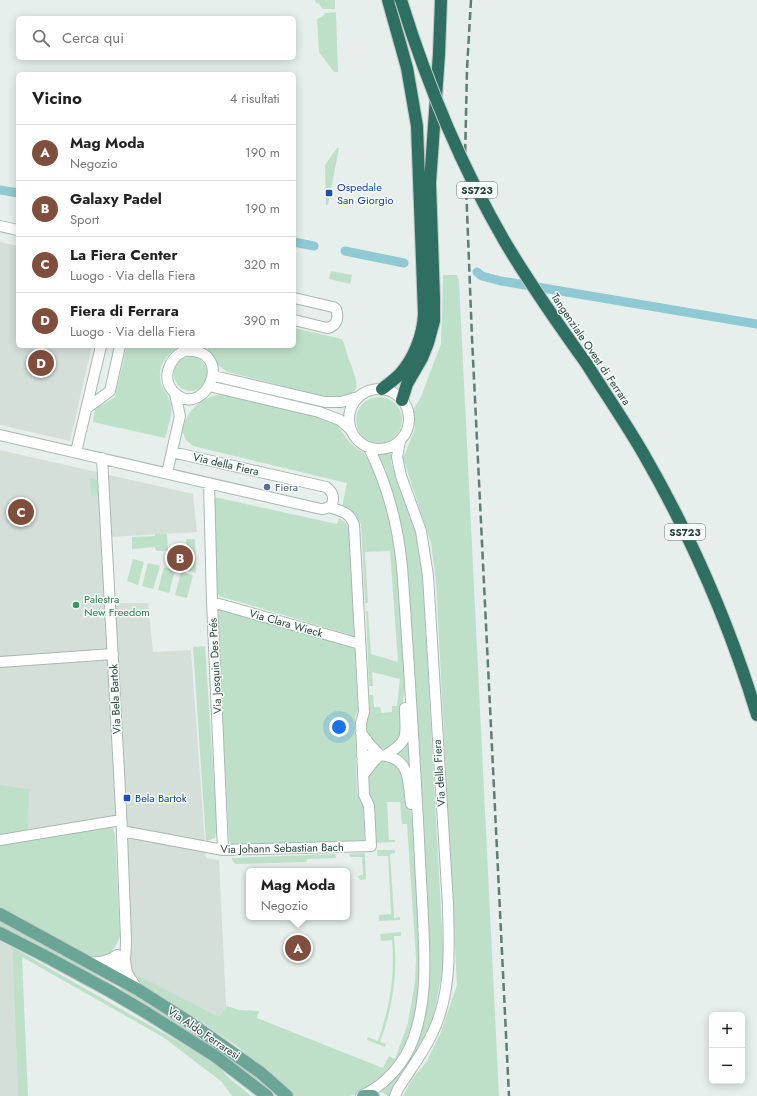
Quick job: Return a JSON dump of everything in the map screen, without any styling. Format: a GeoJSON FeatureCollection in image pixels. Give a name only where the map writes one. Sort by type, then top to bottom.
{"type":"FeatureCollection","features":[{"type":"Feature","properties":{"kind":"highway"},"geometry":{"type":"LineString","coordinates":[[382,389],[399,375],[413,353],[420,336],[424,314],[417,126],[407,68],[388,0]]}},
{"type":"Feature","properties":{"kind":"highway","name":"Tangenziale Ovest di Ferrara"},"geometry":{"type":"LineString","coordinates":[[401,0],[431,88],[482,200],[516,260],[586,363],[643,453],[692,547],[732,639],[757,715]]}},
{"type":"Feature","properties":{"kind":"highway"},"geometry":{"type":"LineString","coordinates":[[402,400],[407,384],[422,358],[434,321],[430,183],[439,54],[441,0]]}},
{"type":"Feature","properties":{"kind":"main road","name":"Via Aldo Ferraresi"},"geometry":{"type":"LineString","coordinates":[[0,914],[137,989],[216,1039],[261,1072],[287,1096]]}},
{"type":"Feature","properties":{"kind":"main road","name":"Via Aldo Ferraresi"},"geometry":{"type":"LineString","coordinates":[[0,934],[108,990],[215,1056],[266,1096]]}},
{"type":"Feature","properties":{"kind":"main road"},"geometry":{"type":"LineString","coordinates":[[108,990],[115,977]]}},
{"type":"Feature","properties":{"kind":"main road"},"geometry":{"type":"LineString","coordinates":[[361,1096],[373,1096]]}},
{"type":"Feature","properties":{"kind":"street"},"geometry":{"type":"LineString","coordinates":[[0,226],[16,230]]}},
{"type":"Feature","properties":{"kind":"street"},"geometry":{"type":"LineString","coordinates":[[296,298],[333,307],[336,309],[338,316],[336,323],[327,328],[296,320]]}},
{"type":"Feature","properties":{"kind":"street"},"geometry":{"type":"LineString","coordinates":[[76,452],[101,348]]}},
{"type":"Feature","properties":{"kind":"street"},"geometry":{"type":"LineString","coordinates":[[86,408],[110,391],[120,348]]}},
{"type":"Feature","properties":{"kind":"street"},"geometry":{"type":"LineString","coordinates":[[180,354],[187,348]]}},
{"type":"Feature","properties":{"kind":"street"},"geometry":{"type":"LineString","coordinates":[[175,394],[186,398],[197,397],[203,394],[209,386],[214,376],[214,370],[204,348]]}},
{"type":"Feature","properties":{"kind":"street"},"geometry":{"type":"LineString","coordinates":[[167,473],[180,416],[175,394],[169,383],[168,372],[170,363],[175,356],[184,352],[197,352],[208,359]]}},
{"type":"Feature","properties":{"kind":"street"},"geometry":{"type":"LineString","coordinates":[[214,376],[325,402],[341,402],[358,397],[368,391],[382,389],[397,395],[402,400]]}},
{"type":"Feature","properties":{"kind":"street"},"geometry":{"type":"LineString","coordinates":[[209,386],[319,412],[340,420],[349,428],[360,444],[369,448],[377,450],[385,449],[400,441]]}},
{"type":"Feature","properties":{"kind":"street"},"geometry":{"type":"LineString","coordinates":[[180,416],[197,397]]}},
{"type":"Feature","properties":{"kind":"street"},"geometry":{"type":"LineString","coordinates":[[349,428],[349,412],[352,404],[358,397]]}},
{"type":"Feature","properties":{"kind":"street","name":"Via della Fiera"},"geometry":{"type":"LineString","coordinates":[[395,1096],[428,1043],[440,1016],[447,987],[449,952],[448,905],[428,576],[421,531],[401,476],[397,457],[400,441],[405,434],[409,421],[407,408],[402,400]]}},
{"type":"Feature","properties":{"kind":"street","name":"Via della Fiera"},"geometry":{"type":"LineString","coordinates":[[0,435],[321,508],[326,509],[328,507],[348,514],[354,525],[364,712],[361,723],[364,795],[369,806],[371,846]]}},
{"type":"Feature","properties":{"kind":"street"},"geometry":{"type":"LineString","coordinates":[[361,1096],[378,1086],[400,1064],[411,1044],[419,1017],[424,978],[425,955],[402,567],[397,531],[386,488],[369,448]]}},
{"type":"Feature","properties":{"kind":"street","name":"Via della Fiera"},"geometry":{"type":"LineString","coordinates":[[172,452],[326,487],[331,490],[333,496],[333,501],[328,507]]}},
{"type":"Feature","properties":{"kind":"street","name":"Via Bela Bartok"},"geometry":{"type":"LineString","coordinates":[[102,458],[122,830],[126,939],[120,958],[112,969],[115,977]]}},
{"type":"Feature","properties":{"kind":"street","name":"Via Josquin Des Prés"},"geometry":{"type":"LineString","coordinates":[[208,483],[223,850]]}},
{"type":"Feature","properties":{"kind":"street","name":"Via Clara Wieck"},"geometry":{"type":"LineString","coordinates":[[212,602],[360,644]]}},
{"type":"Feature","properties":{"kind":"street"},"geometry":{"type":"LineString","coordinates":[[0,662],[112,654]]}},
{"type":"Feature","properties":{"kind":"street"},"geometry":{"type":"LineString","coordinates":[[363,775],[374,761],[399,746],[404,739],[405,704],[410,684]]}},
{"type":"Feature","properties":{"kind":"street"},"geometry":{"type":"LineString","coordinates":[[361,733],[371,746],[383,755],[401,763],[406,768],[411,804],[418,822]]}},
{"type":"Feature","properties":{"kind":"street"},"geometry":{"type":"LineString","coordinates":[[362,756],[383,755]]}},
{"type":"Feature","properties":{"kind":"street"},"geometry":{"type":"LineString","coordinates":[[0,840],[121,820]]}},
{"type":"Feature","properties":{"kind":"street","name":"Via Johann Sebastian Bach"},"geometry":{"type":"LineString","coordinates":[[122,830],[223,850],[371,846]]}},
{"type":"Feature","properties":{"kind":"street"},"geometry":{"type":"LineString","coordinates":[[88,963],[120,958]]}},
{"type":"Feature","properties":{"kind":"street","name":"Via Bela Bartok"},"geometry":{"type":"LineString","coordinates":[[120,958],[137,989]]}},
{"type":"Feature","properties":{"kind":"shaded area"},"geometry":{"type":"Polygon","coordinates":[[[0,242],[16,246],[16,348],[92,348],[70,441],[0,425],[0,242]]]}},
{"type":"Feature","properties":{"kind":"shaded area"},"geometry":{"type":"Polygon","coordinates":[[[0,450],[193,494],[197,532],[109,537],[114,603],[148,603],[153,652],[191,650],[206,858],[219,860],[228,1044],[131,980],[126,824],[0,844],[0,450]]]}},
{"type":"Feature","properties":{"kind":"shaded area"},"geometry":{"type":"Polygon","coordinates":[[[0,941],[12,947],[18,1096],[0,1096],[0,941]]]}},
{"type":"Feature","properties":{"kind":"green space"},"geometry":{"type":"Polygon","coordinates":[[[315,0],[335,0],[335,9],[323,9],[316,3],[315,0]]]}},
{"type":"Feature","properties":{"kind":"green space"},"geometry":{"type":"Polygon","coordinates":[[[336,12],[338,72],[334,72],[319,52],[317,19],[322,17],[325,13],[336,12]]]}},
{"type":"Feature","properties":{"kind":"green space"},"geometry":{"type":"Polygon","coordinates":[[[337,148],[339,148],[328,205],[326,205],[325,165],[337,148]]]}},
{"type":"Feature","properties":{"kind":"green space"},"geometry":{"type":"Polygon","coordinates":[[[331,271],[352,275],[350,284],[329,279],[331,271]]]}},
{"type":"Feature","properties":{"kind":"green space"},"geometry":{"type":"Polygon","coordinates":[[[443,275],[457,275],[459,281],[499,1096],[403,1096],[413,1078],[427,1061],[441,1032],[457,985],[436,581],[431,543],[403,458],[415,429],[413,410],[421,397],[441,344],[443,275]]]}},
{"type":"Feature","properties":{"kind":"green space"},"geometry":{"type":"Polygon","coordinates":[[[296,328],[342,339],[356,379],[356,389],[348,395],[330,398],[228,372],[215,361],[208,348],[296,348],[296,328]]]}},
{"type":"Feature","properties":{"kind":"green space"},"geometry":{"type":"Polygon","coordinates":[[[127,348],[176,348],[168,355],[160,371],[161,383],[171,404],[170,421],[165,438],[93,422],[95,409],[115,397],[127,348]]]}},
{"type":"Feature","properties":{"kind":"green space"},"geometry":{"type":"Polygon","coordinates":[[[188,357],[194,357],[203,362],[207,368],[207,380],[203,386],[194,391],[188,391],[179,386],[174,377],[174,371],[179,362],[188,357]]]}},
{"type":"Feature","properties":{"kind":"green space"},"geometry":{"type":"Polygon","coordinates":[[[218,380],[324,405],[323,409],[217,384],[218,380]]]}},
{"type":"Feature","properties":{"kind":"green space"},"geometry":{"type":"Polygon","coordinates":[[[218,395],[230,395],[320,417],[337,425],[350,443],[363,452],[376,474],[389,519],[395,547],[405,686],[402,735],[389,749],[379,748],[367,732],[366,724],[368,713],[370,712],[369,695],[373,695],[374,707],[380,707],[381,713],[392,712],[392,706],[397,706],[400,679],[372,672],[373,686],[369,686],[366,611],[368,611],[371,654],[398,662],[390,551],[365,552],[368,603],[365,603],[361,524],[352,512],[342,507],[347,483],[193,446],[186,440],[182,431],[184,424],[194,407],[205,399],[218,395]]]}},
{"type":"Feature","properties":{"kind":"green space"},"geometry":{"type":"Polygon","coordinates":[[[374,397],[384,397],[392,401],[398,407],[402,415],[402,425],[398,433],[392,439],[384,443],[374,443],[366,439],[360,433],[356,425],[356,415],[360,407],[366,401],[374,397]]]}},
{"type":"Feature","properties":{"kind":"green space"},"geometry":{"type":"Polygon","coordinates":[[[391,453],[391,462],[414,525],[421,558],[444,964],[432,1023],[421,1047],[391,1096],[388,1096],[379,1090],[390,1083],[420,1032],[428,998],[430,956],[391,489],[386,470],[378,455],[391,453]]]}},
{"type":"Feature","properties":{"kind":"green space"},"geometry":{"type":"Polygon","coordinates":[[[90,478],[97,480],[98,495],[91,496],[90,478]]]}},
{"type":"Feature","properties":{"kind":"green space"},"geometry":{"type":"Polygon","coordinates":[[[214,497],[337,524],[339,518],[344,521],[350,529],[354,636],[219,596],[216,592],[214,497]]]}},
{"type":"Feature","properties":{"kind":"green space"},"geometry":{"type":"Polygon","coordinates":[[[155,534],[167,534],[168,551],[156,551],[155,547],[132,549],[132,537],[155,536],[155,534]]]}},
{"type":"Feature","properties":{"kind":"green space"},"geometry":{"type":"Polygon","coordinates":[[[186,539],[195,539],[196,573],[184,569],[183,565],[188,564],[186,539]]]}},
{"type":"Feature","properties":{"kind":"green space"},"geometry":{"type":"Polygon","coordinates":[[[133,559],[144,562],[138,585],[127,581],[133,559]]]}},
{"type":"Feature","properties":{"kind":"green space"},"geometry":{"type":"Polygon","coordinates":[[[148,563],[160,566],[153,589],[142,586],[148,563]]]}},
{"type":"Feature","properties":{"kind":"green space"},"geometry":{"type":"Polygon","coordinates":[[[164,567],[175,570],[169,593],[158,590],[164,567]]]}},
{"type":"Feature","properties":{"kind":"green space"},"geometry":{"type":"Polygon","coordinates":[[[181,572],[193,575],[187,598],[175,595],[181,572]]]}},
{"type":"Feature","properties":{"kind":"green space"},"geometry":{"type":"Polygon","coordinates":[[[222,609],[228,609],[355,649],[358,709],[355,719],[357,793],[363,807],[365,842],[235,845],[230,843],[217,623],[219,612],[222,609]]]}},
{"type":"Feature","properties":{"kind":"green space"},"geometry":{"type":"Polygon","coordinates":[[[205,646],[217,826],[215,838],[206,841],[193,647],[205,646]]]}},
{"type":"Feature","properties":{"kind":"green space"},"geometry":{"type":"Polygon","coordinates":[[[408,739],[410,768],[405,762],[390,755],[408,739]]]}},
{"type":"Feature","properties":{"kind":"green space"},"geometry":{"type":"Polygon","coordinates":[[[391,762],[400,766],[413,823],[421,959],[419,991],[413,1023],[401,1052],[392,1065],[374,1083],[358,1093],[350,1096],[295,1096],[238,1047],[203,1022],[136,982],[139,976],[219,1017],[227,1006],[239,1010],[259,1011],[257,1018],[383,1068],[389,1056],[395,1059],[408,1023],[415,982],[416,958],[407,824],[402,824],[400,802],[387,802],[389,840],[395,840],[395,842],[375,843],[373,804],[368,791],[368,775],[378,763],[391,762]]]}},
{"type":"Feature","properties":{"kind":"green space"},"geometry":{"type":"Polygon","coordinates":[[[0,785],[29,789],[28,831],[5,835],[0,834],[0,785]]]}},
{"type":"Feature","properties":{"kind":"green space"},"geometry":{"type":"Polygon","coordinates":[[[112,827],[115,834],[120,936],[113,950],[107,955],[92,957],[0,911],[0,845],[112,827]]]}},
{"type":"Feature","properties":{"kind":"green space"},"geometry":{"type":"Polygon","coordinates":[[[377,850],[395,850],[395,853],[390,854],[394,918],[400,917],[400,920],[379,921],[379,915],[391,914],[388,856],[377,856],[377,850]]]}},
{"type":"Feature","properties":{"kind":"green space"},"geometry":{"type":"Polygon","coordinates":[[[365,853],[366,879],[361,880],[357,876],[363,875],[362,857],[351,857],[348,854],[365,853]]]}},
{"type":"Feature","properties":{"kind":"green space"},"geometry":{"type":"Polygon","coordinates":[[[335,854],[336,858],[307,859],[306,862],[237,864],[232,860],[232,858],[335,854]]]}},
{"type":"Feature","properties":{"kind":"green space"},"geometry":{"type":"Polygon","coordinates":[[[0,919],[101,973],[94,980],[0,928],[0,919]]]}},
{"type":"Feature","properties":{"kind":"green space"},"geometry":{"type":"Polygon","coordinates":[[[401,932],[401,936],[394,936],[395,976],[391,1003],[380,1042],[386,1044],[385,1047],[367,1040],[368,1037],[378,1041],[386,1016],[391,991],[393,966],[392,940],[381,941],[380,934],[401,932]]]}},
{"type":"Feature","properties":{"kind":"green space"},"geometry":{"type":"Polygon","coordinates":[[[12,947],[216,1063],[226,1075],[251,1096],[232,1096],[222,1082],[163,1037],[22,957],[28,1096],[18,1096],[12,947]]]}},
{"type":"Feature","properties":{"kind":"green space"},"geometry":{"type":"Polygon","coordinates":[[[123,985],[211,1040],[280,1096],[274,1096],[246,1074],[119,993],[123,985]]]}},
{"type":"Feature","properties":{"kind":"waterway"},"geometry":{"type":"LineString","coordinates":[[0,190],[16,193]]}},
{"type":"Feature","properties":{"kind":"waterway"},"geometry":{"type":"LineString","coordinates":[[296,242],[314,246]]}},
{"type":"Feature","properties":{"kind":"waterway"},"geometry":{"type":"LineString","coordinates":[[345,251],[404,263]]}},
{"type":"Feature","properties":{"kind":"waterway"},"geometry":{"type":"LineString","coordinates":[[477,272],[482,276],[501,281],[757,324]]}},
{"type":"Feature","properties":{"kind":"railway"},"geometry":{"type":"LineString","coordinates":[[471,0],[467,69],[465,160],[472,338],[509,1096]]}},
{"type":"Feature","properties":{"kind":"place","name":"Ospedale San Giorgio"},"geometry":{"type":"Point","coordinates":[329,193]}},
{"type":"Feature","properties":{"kind":"place","name":"Fiera di Ferrara"},"geometry":{"type":"Point","coordinates":[41,363]}},
{"type":"Feature","properties":{"kind":"place","name":"Fiera"},"geometry":{"type":"Point","coordinates":[267,487]}},
{"type":"Feature","properties":{"kind":"place","name":"La Fiera Center"},"geometry":{"type":"Point","coordinates":[21,512]}},
{"type":"Feature","properties":{"kind":"place","name":"Galaxy Padel"},"geometry":{"type":"Point","coordinates":[180,558]}},
{"type":"Feature","properties":{"kind":"place","name":"Palestra New Freedom"},"geometry":{"type":"Point","coordinates":[76,605]}},
{"type":"Feature","properties":{"kind":"place","name":"Bela Bartok"},"geometry":{"type":"Point","coordinates":[127,798]}},
{"type":"Feature","properties":{"kind":"place","name":"Mag Moda"},"geometry":{"type":"Point","coordinates":[298,948]}}]}
